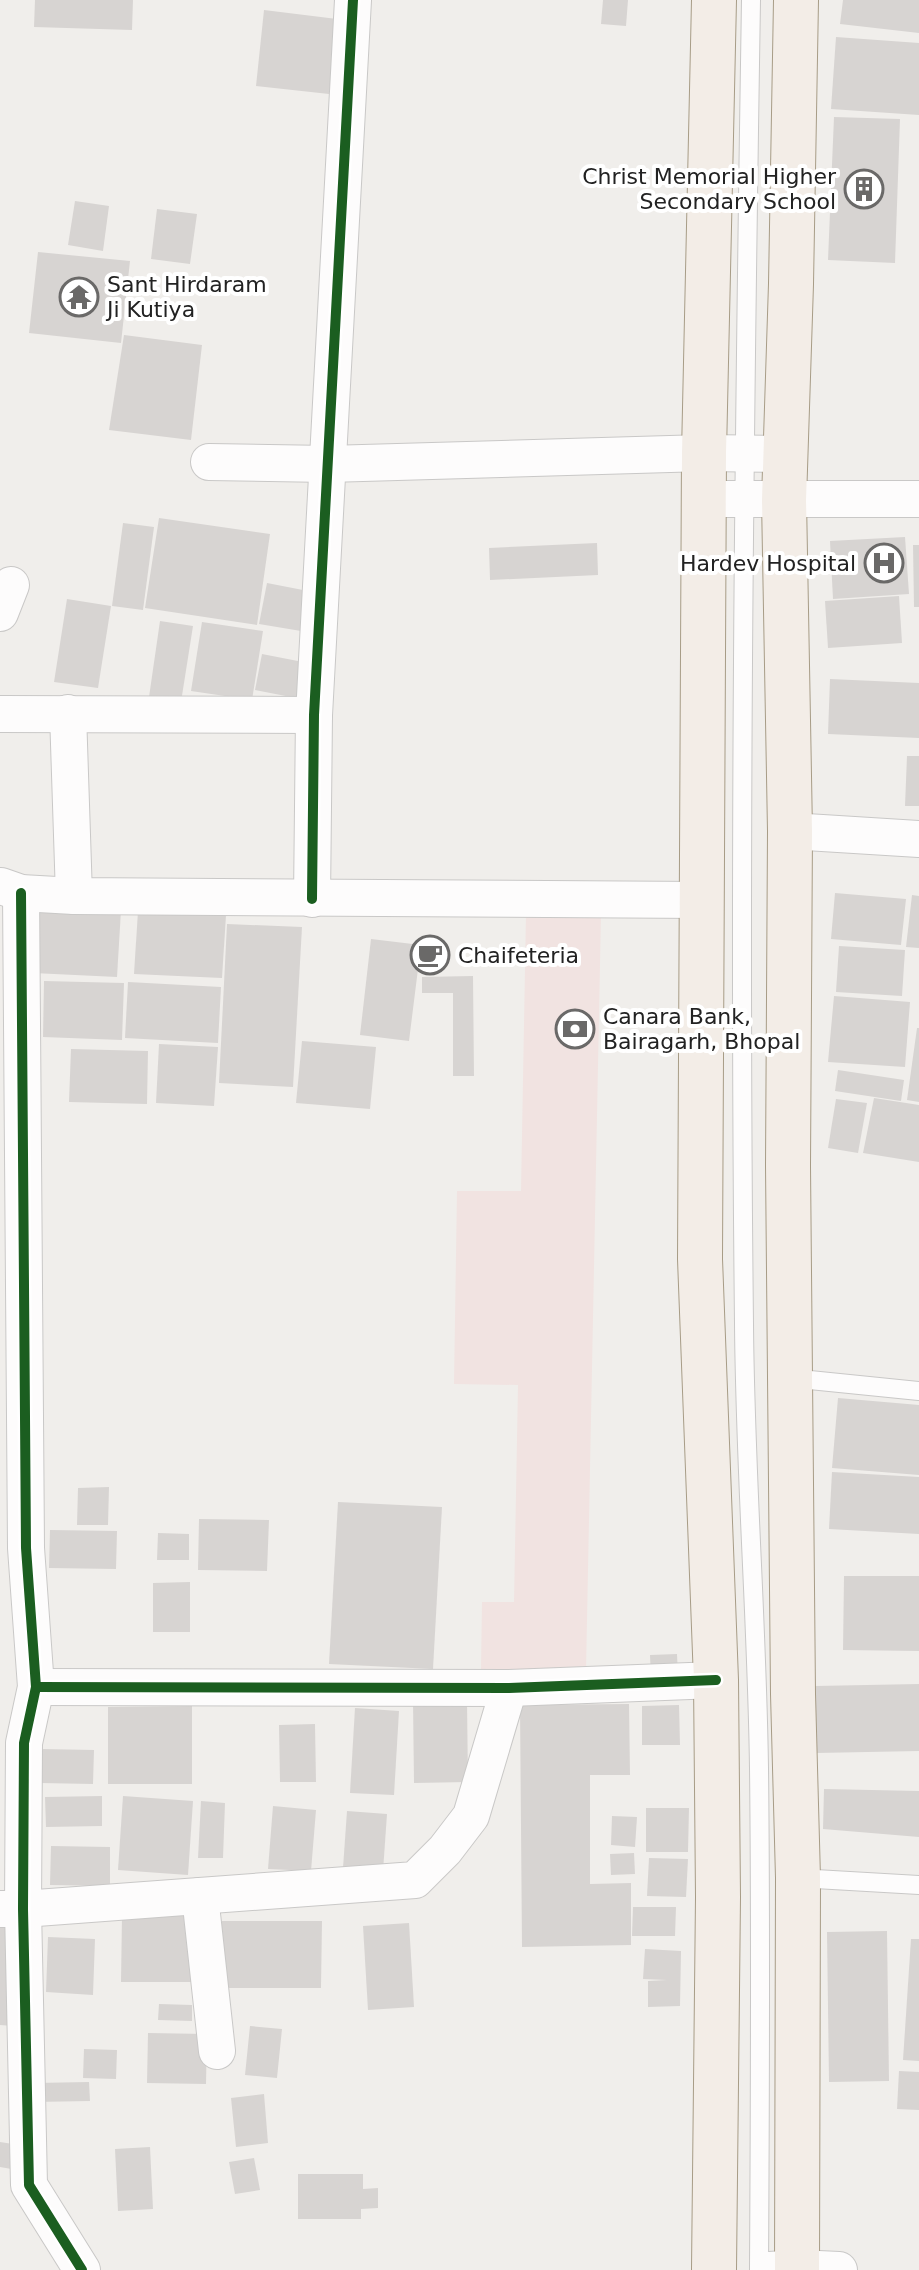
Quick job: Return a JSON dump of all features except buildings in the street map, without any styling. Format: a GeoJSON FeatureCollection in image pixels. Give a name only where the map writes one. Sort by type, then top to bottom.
{"type":"FeatureCollection","features":[{"type":"Feature","properties":{"kind":"main road"},"geometry":{"type":"LineString","coordinates":[[714,0],[744,453],[744,499],[702,900],[700,1259],[716,1680],[718,1897],[714,2270]]}},
{"type":"Feature","properties":{"kind":"main road"},"geometry":{"type":"LineString","coordinates":[[792,2270],[798,1878],[790,1378],[790,831],[744,499],[744,453],[791,284],[796,0]]}},
{"type":"Feature","properties":{"kind":"street"},"geometry":{"type":"LineString","coordinates":[[312,899],[314,715],[353,0]]}},
{"type":"Feature","properties":{"kind":"street"},"geometry":{"type":"LineString","coordinates":[[209,462],[328,464],[744,453]]}},
{"type":"Feature","properties":{"kind":"street"},"geometry":{"type":"LineString","coordinates":[[744,499],[919,499]]}},
{"type":"Feature","properties":{"kind":"street"},"geometry":{"type":"LineString","coordinates":[[68,713],[74,896]]}},
{"type":"Feature","properties":{"kind":"street"},"geometry":{"type":"LineString","coordinates":[[0,714],[314,715]]}},
{"type":"Feature","properties":{"kind":"street"},"geometry":{"type":"LineString","coordinates":[[790,831],[919,839]]}},
{"type":"Feature","properties":{"kind":"street"},"geometry":{"type":"LineString","coordinates":[[82,2270],[15,2184],[12,1742],[36,1687],[13,1548],[11,889],[74,896],[702,900]]}},
{"type":"Feature","properties":{"kind":"street"},"geometry":{"type":"LineString","coordinates":[[36,1687],[509,1688],[716,1680]]}},
{"type":"Feature","properties":{"kind":"street"},"geometry":{"type":"LineString","coordinates":[[11,1909],[415,1880],[445,1850],[471,1816],[509,1688]]}},
{"type":"Feature","properties":{"kind":"street"},"geometry":{"type":"LineString","coordinates":[[200,1896],[217,2051]]}},
{"type":"Feature","properties":{"kind":"lane"},"geometry":{"type":"LineString","coordinates":[[744,453],[751,0]]}},
{"type":"Feature","properties":{"kind":"lane"},"geometry":{"type":"LineString","coordinates":[[744,499],[741,1019],[746,1461],[759,1763],[792,2270]]}},
{"type":"Feature","properties":{"kind":"lane"},"geometry":{"type":"LineString","coordinates":[[790,1378],[919,1391]]}},
{"type":"Feature","properties":{"kind":"lane"},"geometry":{"type":"LineString","coordinates":[[798,1878],[919,1885]]}},
{"type":"Feature","properties":{"kind":"shaded area"},"geometry":{"type":"Polygon","coordinates":[[[526,913],[601,914],[586,1671],[481,1669],[482,1602],[514,1602],[518,1385],[454,1384],[457,1191],[521,1191],[526,913]]]}},
{"type":"Feature","properties":{"kind":"cycle path"},"geometry":{"type":"LineString","coordinates":[[312,899],[314,715],[353,0]]}},
{"type":"Feature","properties":{"kind":"cycle path"},"geometry":{"type":"LineString","coordinates":[[21,893],[26,1548],[36,1687],[24,1743],[23,1909],[29,2185],[82,2270]]}},
{"type":"Feature","properties":{"kind":"cycle path"},"geometry":{"type":"LineString","coordinates":[[36,1687],[509,1688],[716,1680]]}},
{"type":"Feature","properties":{"kind":"place","name":"Christ Memorial Higher Secondary School"},"geometry":{"type":"Point","coordinates":[864,189]}},
{"type":"Feature","properties":{"kind":"place","name":"Sant Hirdaram Ji Kutiya"},"geometry":{"type":"Point","coordinates":[79,297]}},
{"type":"Feature","properties":{"kind":"place","name":"Hardev Hospital"},"geometry":{"type":"Point","coordinates":[884,563]}},
{"type":"Feature","properties":{"kind":"place","name":"Chaifeteria"},"geometry":{"type":"Point","coordinates":[430,955]}},
{"type":"Feature","properties":{"kind":"place","name":"Canara Bank, Bairagarh, Bhopal"},"geometry":{"type":"Point","coordinates":[575,1029]}}]}
